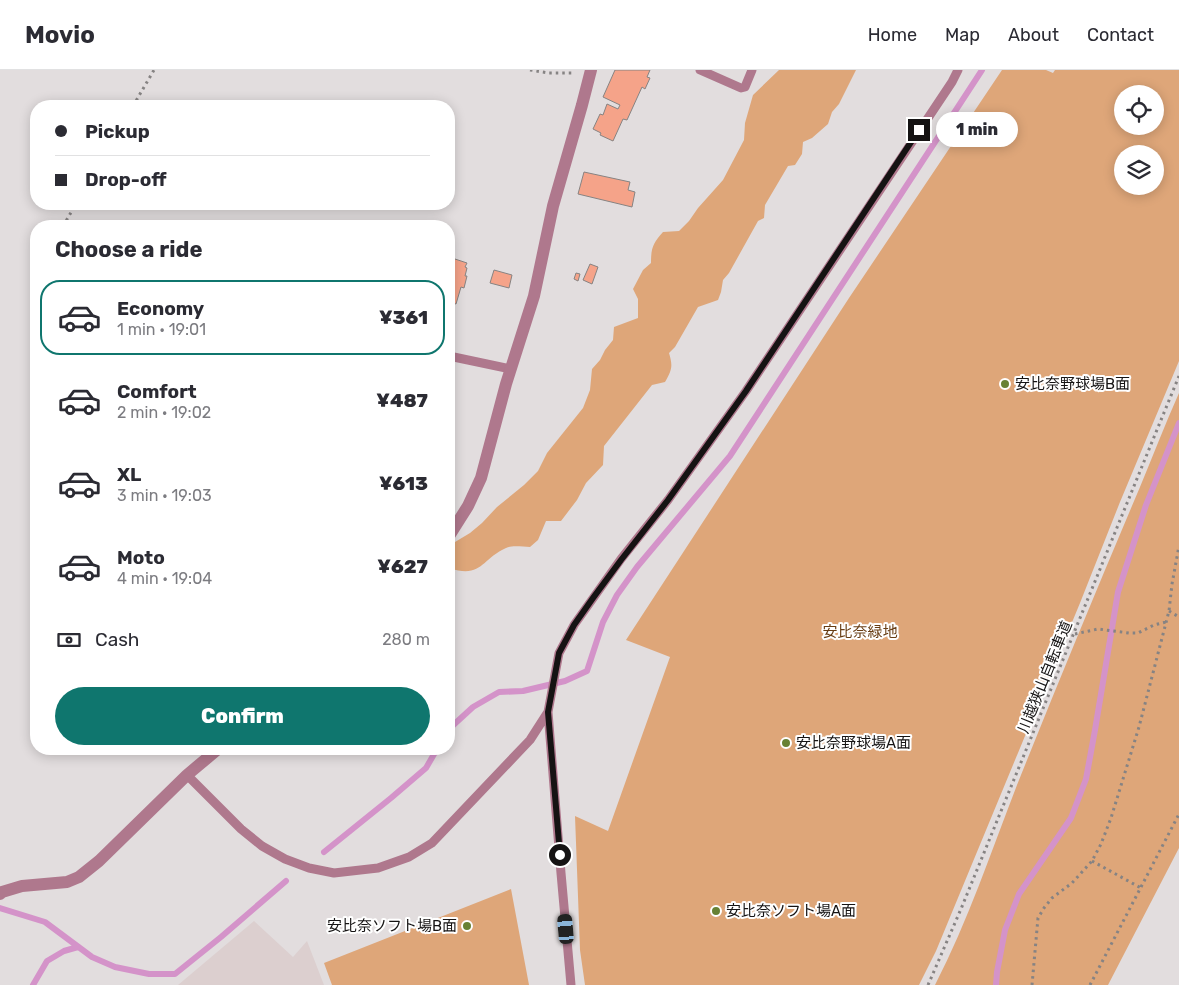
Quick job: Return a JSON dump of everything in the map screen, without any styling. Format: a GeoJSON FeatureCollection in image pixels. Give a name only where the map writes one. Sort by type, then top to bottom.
{"type":"FeatureCollection","features":[{"type":"Feature","properties":{"kind":"street"},"geometry":{"type":"LineString","coordinates":[[455,527],[468,506],[481,478],[511,369],[534,296],[553,206],[591,72]]}},
{"type":"Feature","properties":{"kind":"street"},"geometry":{"type":"LineString","coordinates":[[0,894],[22,886],[67,882],[79,876],[98,861],[211,755]]}},
{"type":"Feature","properties":{"kind":"lane"},"geometry":{"type":"LineString","coordinates":[[700,70],[741,88],[745,87],[752,70]]}},
{"type":"Feature","properties":{"kind":"lane"},"geometry":{"type":"LineString","coordinates":[[571,985],[548,712],[559,653],[574,625],[621,560],[668,500],[746,391],[952,82],[958,70]]}},
{"type":"Feature","properties":{"kind":"lane"},"geometry":{"type":"LineString","coordinates":[[455,357],[511,369]]}},
{"type":"Feature","properties":{"kind":"lane"},"geometry":{"type":"LineString","coordinates":[[187,776],[241,829],[262,846],[285,859],[310,868],[334,873],[378,868],[409,857],[432,843],[530,740],[548,712]]}},
{"type":"Feature","properties":{"kind":"path"},"geometry":{"type":"LineString","coordinates":[[136,100],[154,70]]}},
{"type":"Feature","properties":{"kind":"path"},"geometry":{"type":"LineString","coordinates":[[530,70],[549,73],[591,72]]}},
{"type":"Feature","properties":{"kind":"path","name":"川越狭山自転車道"},"geometry":{"type":"LineString","coordinates":[[928,985],[961,909],[1179,376]]}},
{"type":"Feature","properties":{"kind":"path"},"geometry":{"type":"LineString","coordinates":[[1032,985],[1038,918],[1052,898],[1072,883],[1092,861],[1102,844],[1126,772],[1148,696],[1169,611],[1179,546]]}},
{"type":"Feature","properties":{"kind":"path"},"geometry":{"type":"LineString","coordinates":[[1169,611],[1179,617]]}},
{"type":"Feature","properties":{"kind":"path"},"geometry":{"type":"LineString","coordinates":[[1074,634],[1098,629],[1138,633],[1154,625],[1166,622]]}},
{"type":"Feature","properties":{"kind":"path"},"geometry":{"type":"LineString","coordinates":[[1090,985],[1179,814]]}},
{"type":"Feature","properties":{"kind":"path"},"geometry":{"type":"LineString","coordinates":[[1092,861],[1141,888]]}},
{"type":"Feature","properties":{"kind":"shaded area"},"geometry":{"type":"Polygon","coordinates":[[[254,921],[293,957],[307,941],[324,985],[178,985],[254,921]]]}},
{"type":"Feature","properties":{"kind":"green space"},"geometry":{"type":"Polygon","coordinates":[[[779,70],[856,70],[839,104],[832,112],[828,124],[812,138],[803,142],[802,154],[795,165],[788,166],[765,205],[764,218],[758,221],[729,273],[723,280],[718,300],[698,307],[675,347],[669,353],[671,368],[665,382],[652,385],[604,446],[603,465],[586,483],[577,500],[561,521],[546,521],[538,540],[530,547],[508,547],[475,569],[468,571],[455,570],[455,542],[482,523],[497,507],[538,471],[547,453],[583,408],[590,390],[592,369],[613,340],[614,327],[638,318],[638,299],[633,289],[643,270],[651,263],[652,250],[655,243],[663,232],[679,231],[723,180],[744,140],[745,123],[753,95],[779,70]]]}},
{"type":"Feature","properties":{"kind":"green space","name":"安比奈緑地"},"geometry":{"type":"Polygon","coordinates":[[[1002,70],[1046,70],[1053,73],[1055,70],[1179,70],[1179,361],[936,951],[919,985],[585,985],[580,950],[575,816],[608,831],[670,657],[626,640],[849,298],[1002,70]]]}},
{"type":"Feature","properties":{"kind":"green space"},"geometry":{"type":"Polygon","coordinates":[[[1179,393],[1179,848],[1108,985],[935,985],[969,911],[1047,710],[1179,393]]]}},
{"type":"Feature","properties":{"kind":"green space","name":"安比奈ソフト場B面"},"geometry":{"type":"Polygon","coordinates":[[[511,889],[529,985],[332,985],[324,963],[511,889]]]}},
{"type":"Feature","properties":{"kind":"building"},"geometry":{"type":"Polygon","coordinates":[[[615,70],[650,70],[647,77],[650,78],[645,89],[642,87],[627,120],[623,119],[613,141],[600,135],[601,133],[593,129],[600,114],[603,115],[607,104],[618,109],[620,105],[603,97],[615,70]]]}},
{"type":"Feature","properties":{"kind":"building"},"geometry":{"type":"Polygon","coordinates":[[[584,172],[630,182],[628,190],[635,192],[632,207],[578,194],[584,172]]]}},
{"type":"Feature","properties":{"kind":"building"},"geometry":{"type":"Polygon","coordinates":[[[455,259],[467,263],[465,276],[467,276],[464,288],[461,287],[456,304],[455,259]]]}},
{"type":"Feature","properties":{"kind":"building"},"geometry":{"type":"Polygon","coordinates":[[[590,264],[598,267],[592,284],[583,280],[590,264]]]}},
{"type":"Feature","properties":{"kind":"building"},"geometry":{"type":"Polygon","coordinates":[[[494,270],[512,275],[509,288],[490,283],[494,270]]]}},
{"type":"Feature","properties":{"kind":"building"},"geometry":{"type":"Polygon","coordinates":[[[576,273],[580,274],[578,281],[574,279],[576,273]]]}},
{"type":"Feature","properties":{"kind":"waterway"},"geometry":{"type":"LineString","coordinates":[[455,724],[473,707],[499,692],[523,691],[565,681],[587,671],[603,622],[617,595],[637,567],[730,456],[982,70]]}},
{"type":"Feature","properties":{"kind":"waterway"},"geometry":{"type":"LineString","coordinates":[[996,985],[1005,930],[1019,894],[1071,818],[1086,779],[1118,592],[1146,505],[1179,423]]}},
{"type":"Feature","properties":{"kind":"waterway"},"geometry":{"type":"LineString","coordinates":[[324,852],[426,768],[434,755]]}},
{"type":"Feature","properties":{"kind":"waterway"},"geometry":{"type":"LineString","coordinates":[[0,908],[45,922],[92,957],[115,967],[149,974],[175,974],[286,881]]}},
{"type":"Feature","properties":{"kind":"waterway"},"geometry":{"type":"LineString","coordinates":[[33,985],[47,961],[64,951],[78,947]]}},
{"type":"Feature","properties":{"kind":"place","name":"安比奈野球場B面"},"geometry":{"type":"Point","coordinates":[1005,384]}},
{"type":"Feature","properties":{"kind":"place","name":"安比奈野球場A面"},"geometry":{"type":"Point","coordinates":[786,743]}},
{"type":"Feature","properties":{"kind":"place","name":"安比奈ソフト場A面"},"geometry":{"type":"Point","coordinates":[716,911]}},
{"type":"Feature","properties":{"kind":"place","name":"安比奈ソフト場B面"},"geometry":{"type":"Point","coordinates":[467,926]}},
{"type":"Feature","properties":{"kind":"route"},"geometry":{"type":"LineString","coordinates":[[560,855],[548,712],[559,653],[574,625],[593,598],[668,500],[746,391],[919,130]]}}]}
